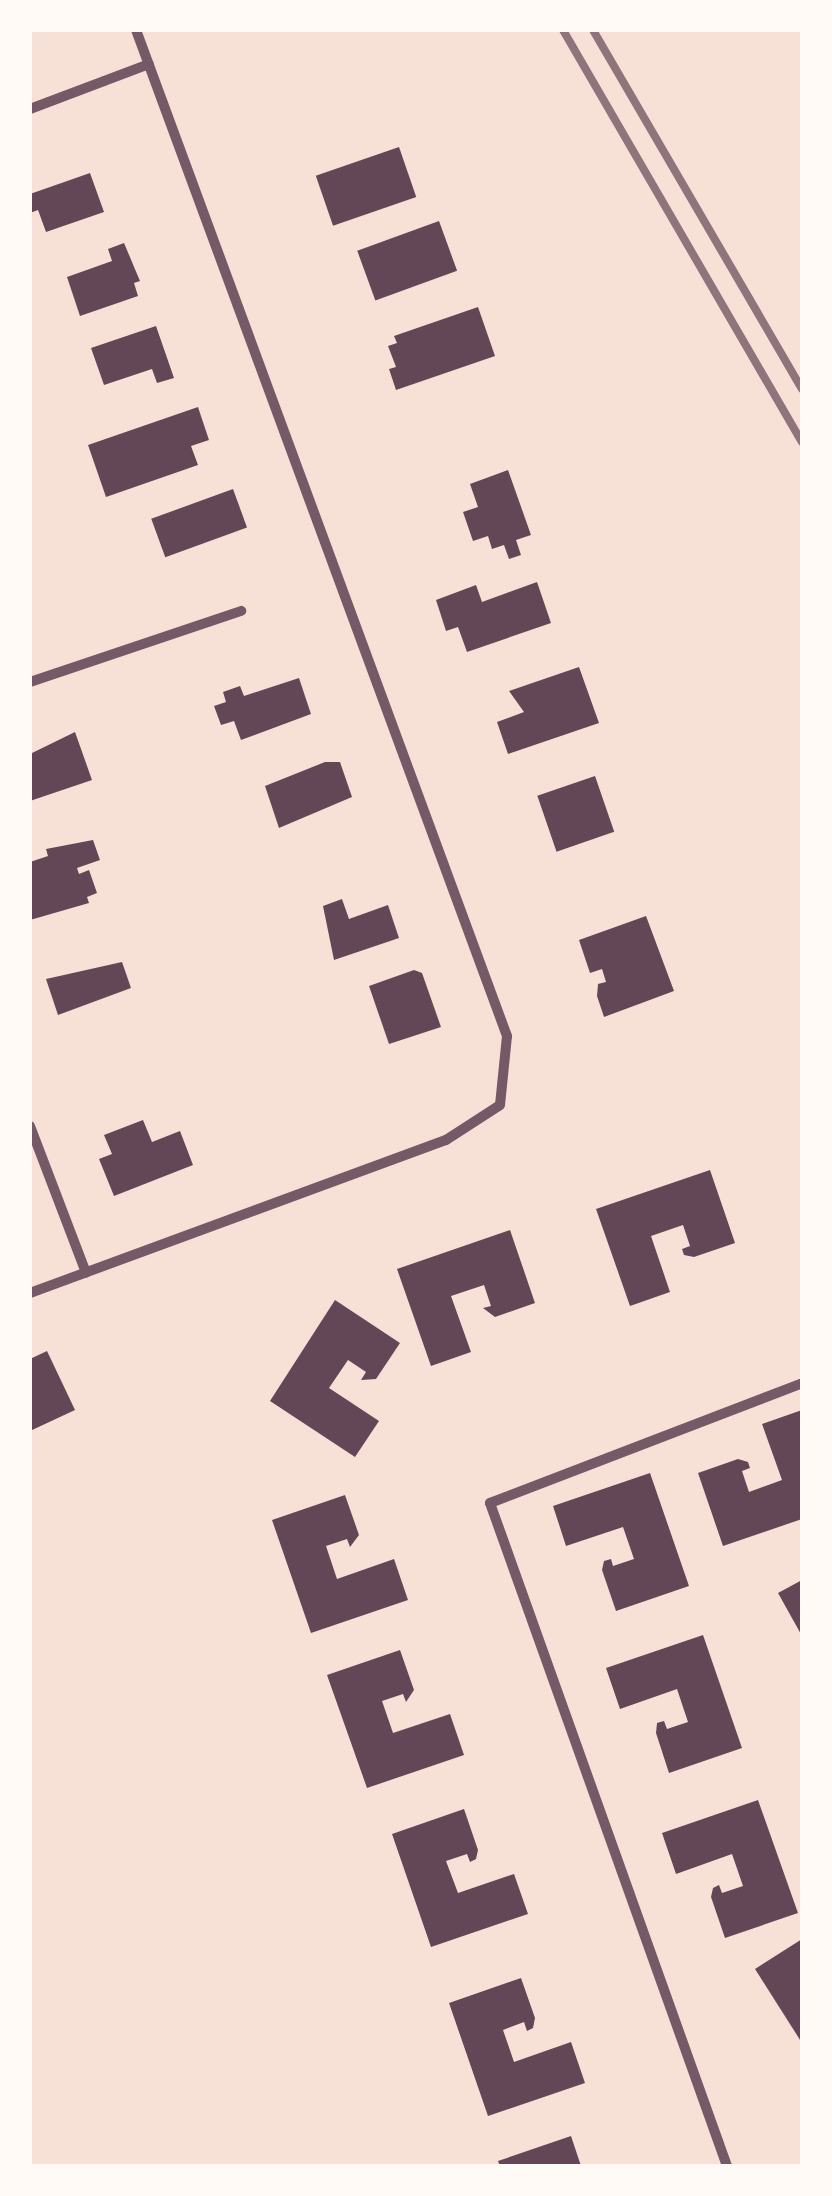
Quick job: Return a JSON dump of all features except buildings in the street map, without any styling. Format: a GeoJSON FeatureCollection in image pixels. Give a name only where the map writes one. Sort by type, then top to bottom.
{"type":"FeatureCollection","features":[{"type":"Feature","properties":{"kind":"street"},"geometry":{"type":"LineString","coordinates":[[30,1293],[446,1140],[500,1105],[507,1036],[136,30]]}},
{"type":"Feature","properties":{"kind":"street"},"geometry":{"type":"LineString","coordinates":[[30,109],[149,64]]}},
{"type":"Feature","properties":{"kind":"street"},"geometry":{"type":"LineString","coordinates":[[30,682],[241,611]]}},
{"type":"Feature","properties":{"kind":"street"},"geometry":{"type":"LineString","coordinates":[[30,1126],[86,1273]]}},
{"type":"Feature","properties":{"kind":"street"},"geometry":{"type":"LineString","coordinates":[[727,2166],[490,1503],[802,1383]]}},
{"type":"Feature","properties":{"kind":"railway"},"geometry":{"type":"LineString","coordinates":[[563,30],[802,442]]}},
{"type":"Feature","properties":{"kind":"railway"},"geometry":{"type":"LineString","coordinates":[[593,30],[802,389]]}}]}
